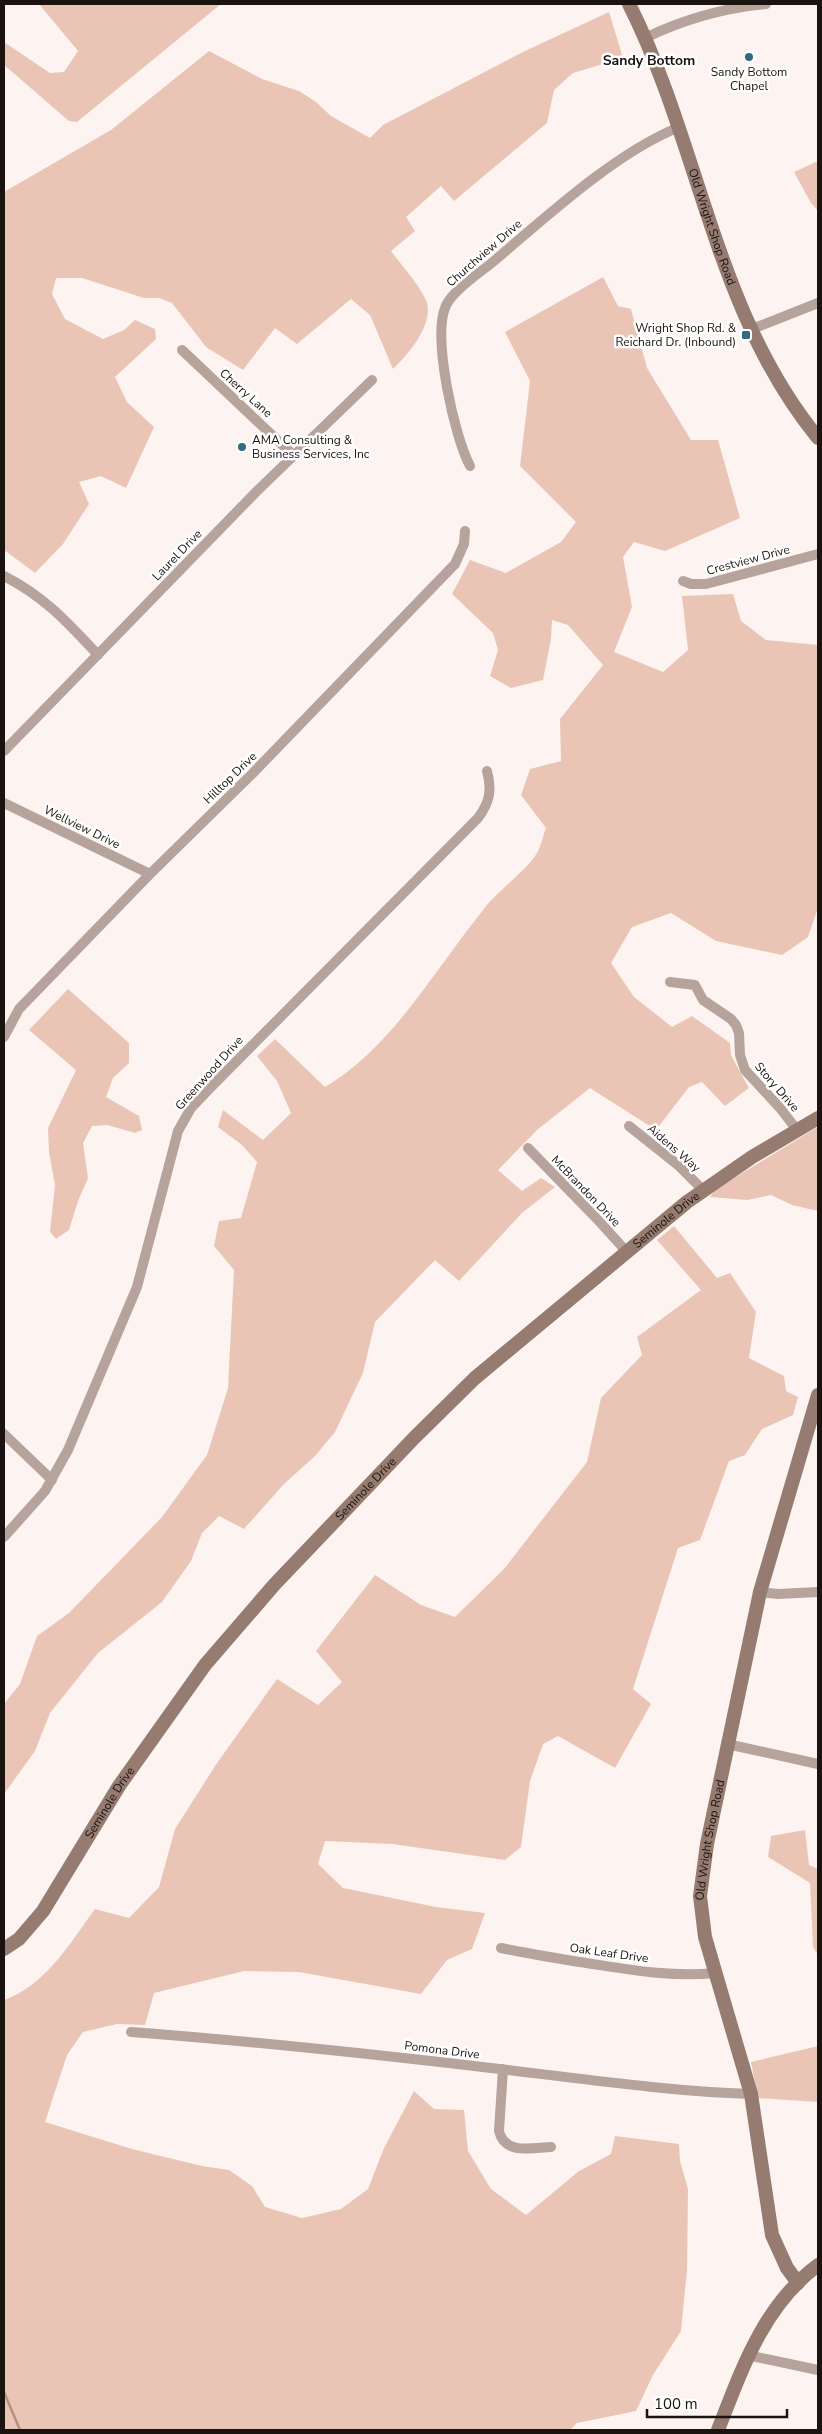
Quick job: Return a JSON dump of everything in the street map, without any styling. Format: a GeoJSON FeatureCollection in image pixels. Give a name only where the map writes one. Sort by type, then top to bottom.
{"type":"FeatureCollection","features":[{"type":"Feature","properties":{"kind":"street","name":"Old Wright Shop Road"},"geometry":{"type":"LineString","coordinates":[[629,4],[645,38],[709,223],[752,329],[792,404],[818,438]]}},
{"type":"Feature","properties":{"kind":"street"},"geometry":{"type":"LineString","coordinates":[[645,38],[705,14],[739,6],[766,4]]}},
{"type":"Feature","properties":{"kind":"street","name":"Churchview Drive"},"geometry":{"type":"LineString","coordinates":[[470,466],[457,434],[447,385],[442,328],[445,306],[476,276],[560,205],[625,158],[662,134],[677,128]]}},
{"type":"Feature","properties":{"kind":"street"},"geometry":{"type":"LineString","coordinates":[[752,329],[818,303]]}},
{"type":"Feature","properties":{"kind":"street","name":"Cherry Lane"},"geometry":{"type":"LineString","coordinates":[[182,350],[293,455]]}},
{"type":"Feature","properties":{"kind":"street","name":"Laurel Drive"},"geometry":{"type":"LineString","coordinates":[[4,751],[293,455],[372,380]]}},
{"type":"Feature","properties":{"kind":"street","name":"Hilltop Drive"},"geometry":{"type":"LineString","coordinates":[[4,1038],[19,1009],[437,584],[455,564],[460,555],[465,531]]}},
{"type":"Feature","properties":{"kind":"street","name":"Crestview Drive"},"geometry":{"type":"LineString","coordinates":[[683,581],[691,584],[706,584],[818,554]]}},
{"type":"Feature","properties":{"kind":"street"},"geometry":{"type":"LineString","coordinates":[[4,576],[34,592],[49,603],[98,655]]}},
{"type":"Feature","properties":{"kind":"street","name":"Greenwood Drive"},"geometry":{"type":"LineString","coordinates":[[4,1537],[52,1480],[68,1450],[137,1287],[178,1131],[184,1119],[216,1081],[478,818],[489,799],[491,791],[487,771]]}},
{"type":"Feature","properties":{"kind":"street","name":"Wellview Drive"},"geometry":{"type":"LineString","coordinates":[[4,803],[150,874]]}},
{"type":"Feature","properties":{"kind":"street","name":"Story Drive"},"geometry":{"type":"LineString","coordinates":[[670,982],[696,985],[708,1005],[731,1019],[739,1033],[740,1055],[744,1070],[780,1108],[797,1130]]}},
{"type":"Feature","properties":{"kind":"street","name":"Seminole Drive"},"geometry":{"type":"LineString","coordinates":[[4,1949],[19,1939],[43,1911],[119,1786],[172,1709],[238,1625],[452,1400],[475,1378],[626,1251],[703,1190],[818,1118]]}},
{"type":"Feature","properties":{"kind":"street","name":"Aidens Way"},"geometry":{"type":"LineString","coordinates":[[629,1126],[678,1165],[703,1190]]}},
{"type":"Feature","properties":{"kind":"street","name":"McBrandon Drive"},"geometry":{"type":"LineString","coordinates":[[528,1148],[626,1251]]}},
{"type":"Feature","properties":{"kind":"street","name":"Old Wright Shop Road"},"geometry":{"type":"LineString","coordinates":[[798,2283],[787,2268],[772,2235],[751,2094],[734,2029],[705,1937],[700,1896],[706,1844],[760,1592],[818,1395]]}},
{"type":"Feature","properties":{"kind":"street"},"geometry":{"type":"LineString","coordinates":[[4,1434],[52,1480]]}},
{"type":"Feature","properties":{"kind":"street"},"geometry":{"type":"LineString","coordinates":[[760,1592],[778,1594],[818,1592]]}},
{"type":"Feature","properties":{"kind":"street"},"geometry":{"type":"LineString","coordinates":[[727,1744],[818,1764]]}},
{"type":"Feature","properties":{"kind":"street","name":"Oak Leaf Drive"},"geometry":{"type":"LineString","coordinates":[[501,1948],[539,1956],[638,1971],[681,1975],[715,1973]]}},
{"type":"Feature","properties":{"kind":"street","name":"Pomona Drive"},"geometry":{"type":"LineString","coordinates":[[131,2032],[179,2034],[652,2087],[751,2094]]}},
{"type":"Feature","properties":{"kind":"street"},"geometry":{"type":"LineString","coordinates":[[502,2069],[499,2131],[501,2140],[506,2146],[514,2148],[551,2147]]}},
{"type":"Feature","properties":{"kind":"street"},"geometry":{"type":"LineString","coordinates":[[718,2430],[747,2356],[770,2315],[798,2283],[818,2265]]}},
{"type":"Feature","properties":{"kind":"street"},"geometry":{"type":"LineString","coordinates":[[747,2356],[818,2370]]}},
{"type":"Feature","properties":{"kind":"shaded area"},"geometry":{"type":"Polygon","coordinates":[[[39,4],[221,4],[77,122],[69,121],[4,65],[4,42],[50,73],[64,72],[78,51],[39,4]]]}},
{"type":"Feature","properties":{"kind":"shaded area"},"geometry":{"type":"Polygon","coordinates":[[[609,12],[623,58],[573,73],[554,90],[547,123],[454,201],[441,186],[406,217],[415,231],[391,251],[422,292],[428,307],[427,317],[420,336],[393,369],[370,315],[351,299],[297,344],[275,328],[243,370],[206,347],[172,303],[159,298],[144,298],[82,278],[56,278],[52,294],[65,319],[103,339],[124,330],[135,320],[155,329],[156,339],[115,377],[127,402],[154,427],[126,488],[101,476],[79,482],[89,504],[63,544],[35,573],[4,550],[4,192],[111,130],[209,51],[262,79],[299,91],[316,102],[331,116],[370,138],[383,125],[525,51],[609,12]]]}},
{"type":"Feature","properties":{"kind":"shaded area"},"geometry":{"type":"Polygon","coordinates":[[[818,161],[818,211],[811,203],[794,172],[818,161]]]}},
{"type":"Feature","properties":{"kind":"shaded area"},"geometry":{"type":"Polygon","coordinates":[[[603,277],[618,306],[631,309],[647,368],[691,440],[718,440],[740,518],[665,551],[634,542],[623,557],[632,607],[614,652],[663,672],[688,650],[682,596],[733,594],[741,621],[766,640],[818,645],[818,908],[808,937],[782,955],[716,941],[671,913],[632,927],[611,963],[634,997],[672,1027],[692,1016],[730,1043],[731,1055],[749,1088],[725,1106],[702,1082],[689,1087],[656,1130],[590,1088],[537,1130],[498,1170],[522,1191],[541,1178],[555,1187],[522,1213],[459,1281],[435,1260],[375,1322],[363,1373],[335,1432],[315,1456],[284,1484],[244,1529],[219,1516],[202,1533],[191,1561],[162,1602],[98,1653],[50,1713],[35,1751],[4,1794],[4,1704],[20,1684],[37,1636],[69,1613],[162,1517],[207,1455],[228,1388],[234,1270],[214,1246],[219,1221],[241,1218],[257,1162],[242,1145],[218,1127],[223,1110],[263,1140],[291,1113],[277,1081],[257,1056],[275,1039],[325,1087],[349,1070],[393,1028],[487,905],[527,866],[540,847],[546,828],[521,795],[530,769],[561,761],[560,719],[603,665],[568,625],[552,620],[551,639],[543,680],[511,688],[490,676],[498,650],[493,633],[452,594],[470,560],[506,573],[561,542],[576,522],[520,466],[530,381],[505,332],[603,277]]]}},
{"type":"Feature","properties":{"kind":"shaded area"},"geometry":{"type":"Polygon","coordinates":[[[68,989],[129,1043],[129,1063],[113,1078],[106,1097],[139,1116],[142,1130],[135,1133],[107,1125],[92,1126],[83,1143],[88,1178],[69,1230],[56,1239],[50,1232],[55,1185],[49,1152],[48,1128],[76,1070],[29,1030],[68,989]]]}},
{"type":"Feature","properties":{"kind":"shaded area"},"geometry":{"type":"Polygon","coordinates":[[[816,1128],[818,1129],[818,1211],[792,1205],[771,1195],[747,1200],[710,1197],[716,1189],[816,1128]]]}},
{"type":"Feature","properties":{"kind":"shaded area"},"geometry":{"type":"Polygon","coordinates":[[[674,1226],[717,1278],[730,1273],[756,1312],[749,1358],[784,1376],[786,1391],[798,1397],[793,1415],[762,1429],[745,1455],[729,1461],[700,1540],[678,1548],[633,1689],[651,1704],[615,1768],[558,1736],[543,1744],[530,1781],[521,1847],[505,1860],[392,1844],[325,1841],[318,1864],[343,1888],[436,1907],[485,1913],[472,1949],[447,1960],[421,1994],[299,1972],[244,1971],[154,1993],[145,2025],[117,2024],[83,2032],[67,2055],[45,2122],[132,2149],[202,2166],[229,2170],[252,2186],[265,2207],[302,2218],[341,2209],[368,2189],[384,2148],[414,2091],[434,2109],[464,2110],[468,2151],[491,2189],[526,2215],[579,2171],[611,2154],[615,2136],[679,2144],[680,2161],[688,2189],[687,2270],[681,2331],[653,2375],[636,2411],[577,2423],[570,2430],[5,2430],[4,2000],[19,1993],[45,1974],[95,1909],[129,1918],[159,1887],[175,1829],[217,1763],[277,1679],[318,1705],[342,1682],[316,1651],[375,1575],[421,1605],[455,1617],[504,1569],[587,1462],[601,1398],[642,1355],[637,1337],[701,1290],[657,1240],[674,1226]]]}},
{"type":"Feature","properties":{"kind":"shaded area"},"geometry":{"type":"Polygon","coordinates":[[[805,1830],[809,1865],[818,1869],[818,1955],[813,1947],[810,1883],[768,1857],[771,1836],[805,1830]]]}},
{"type":"Feature","properties":{"kind":"shaded area"},"geometry":{"type":"Polygon","coordinates":[[[818,2046],[818,2102],[758,2098],[751,2062],[818,2046]]]}},
{"type":"Feature","properties":{"kind":"waterway"},"geometry":{"type":"LineString","coordinates":[[4,2392],[20,2430]]}},
{"type":"Feature","properties":{"kind":"place","name":"Sandy Bottom Chapel"},"geometry":{"type":"Point","coordinates":[749,57]}},
{"type":"Feature","properties":{"kind":"place","name":"Wright Shop Rd. & Reichard Dr. (Inbound)"},"geometry":{"type":"Point","coordinates":[746,335]}},
{"type":"Feature","properties":{"kind":"place","name":"AMA Consulting & Business Services, Inc"},"geometry":{"type":"Point","coordinates":[242,447]}},
{"type":"Feature","properties":{"kind":"district","name":"Sandy Bottom"},"geometry":{"type":"Point","coordinates":[649,60]}}]}
